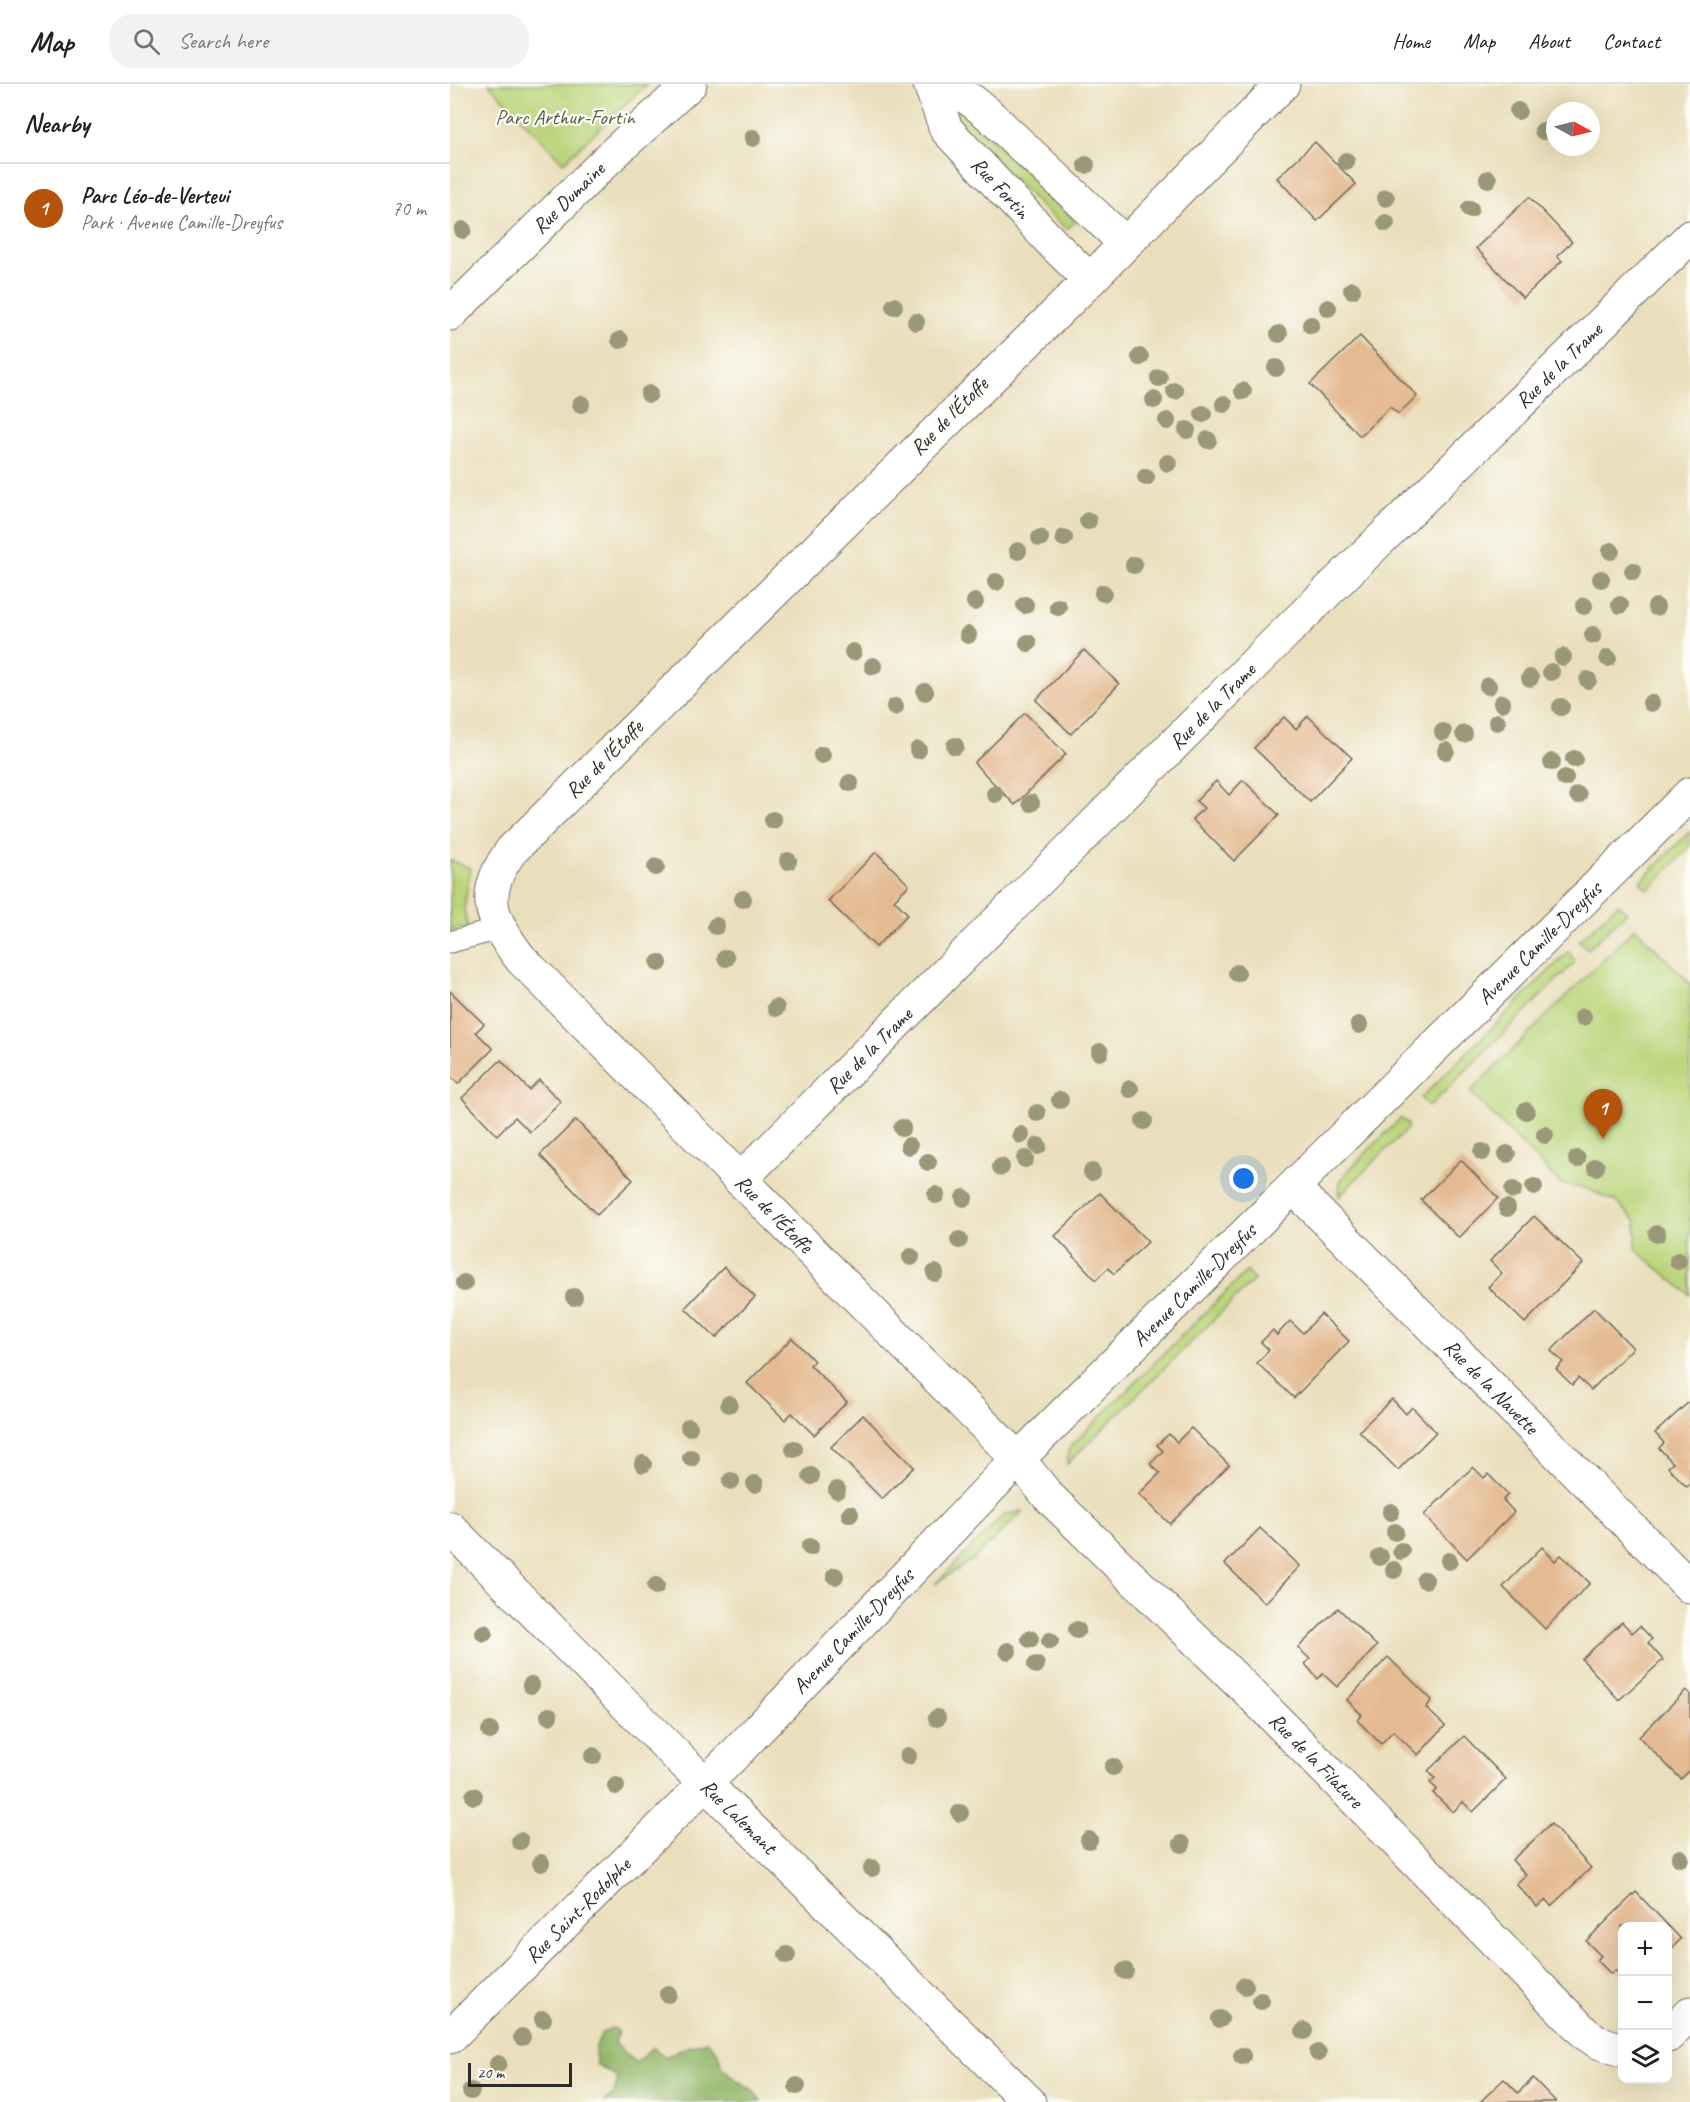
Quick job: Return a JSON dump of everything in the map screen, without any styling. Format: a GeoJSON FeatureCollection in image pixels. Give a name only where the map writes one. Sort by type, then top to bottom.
{"type":"FeatureCollection","features":[{"type":"Feature","properties":{"kind":"street","name":"Rue Dumaine"},"geometry":{"type":"LineString","coordinates":[[450,314],[615,153],[690,84]]}},
{"type":"Feature","properties":{"kind":"street","name":"Rue Fortin"},"geometry":{"type":"LineString","coordinates":[[930,84],[946,129],[1046,237],[1090,280]]}},
{"type":"Feature","properties":{"kind":"street","name":"Rue Fortin"},"geometry":{"type":"LineString","coordinates":[[938,84],[971,100],[986,112],[1125,243]]}},
{"type":"Feature","properties":{"kind":"street","name":"Rue de l'Étoffe"},"geometry":{"type":"LineString","coordinates":[[1018,1459],[521,959],[500,929],[492,908],[492,894],[495,879],[511,850],[1001,365],[1090,280],[1283,84]]}},
{"type":"Feature","properties":{"kind":"street","name":"Rue de la Trame"},"geometry":{"type":"LineString","coordinates":[[740,1180],[1279,639],[1690,237]]}},
{"type":"Feature","properties":{"kind":"street","name":"Avenue Camille-Dreyfus"},"geometry":{"type":"LineString","coordinates":[[706,1784],[1018,1459],[1690,794]]}},
{"type":"Feature","properties":{"kind":"street","name":"Rue de la Navette"},"geometry":{"type":"LineString","coordinates":[[1294,1188],[1690,1587]]}},
{"type":"Feature","properties":{"kind":"street","name":"Rue de la Filature"},"geometry":{"type":"LineString","coordinates":[[1018,1459],[1048,1496],[1247,1690],[1586,2034],[1598,2042],[1618,2048]]}},
{"type":"Feature","properties":{"kind":"street","name":"Rue Lalemant"},"geometry":{"type":"LineString","coordinates":[[450,1528],[1029,2102]]}},
{"type":"Feature","properties":{"kind":"street","name":"Rue Saint-Rodolphe"},"geometry":{"type":"LineString","coordinates":[[450,2037],[706,1784]]}},
{"type":"Feature","properties":{"kind":"street"},"geometry":{"type":"LineString","coordinates":[[1672,2032],[1690,2013]]}},
{"type":"Feature","properties":{"kind":"lane"},"geometry":{"type":"LineString","coordinates":[[450,942],[500,929]]}},
{"type":"Feature","properties":{"kind":"green space","name":"Parc Arthur-Fortin"},"geometry":{"type":"Polygon","coordinates":[[[489,84],[647,84],[563,163],[489,84]]]}},
{"type":"Feature","properties":{"kind":"green space"},"geometry":{"type":"Polygon","coordinates":[[[961,110],[1075,222],[1067,229],[1040,206],[954,116],[961,110]]]}},
{"type":"Feature","properties":{"kind":"green space"},"geometry":{"type":"Polygon","coordinates":[[[1690,831],[1690,847],[1648,890],[1640,882],[1690,831]]]}},
{"type":"Feature","properties":{"kind":"green space"},"geometry":{"type":"Polygon","coordinates":[[[450,860],[470,868],[464,911],[468,927],[450,931],[450,860]]]}},
{"type":"Feature","properties":{"kind":"green space"},"geometry":{"type":"Polygon","coordinates":[[[1618,904],[1627,912],[1588,949],[1579,941],[1618,904]]]}},
{"type":"Feature","properties":{"kind":"green space"},"geometry":{"type":"Polygon","coordinates":[[[1635,928],[1690,983],[1690,1295],[1636,1250],[1636,1221],[1615,1201],[1585,1188],[1562,1185],[1470,1092],[1635,928]]]}},
{"type":"Feature","properties":{"kind":"green space"},"geometry":{"type":"Polygon","coordinates":[[[1569,951],[1575,962],[1431,1105],[1427,1106],[1421,1098],[1569,951]]]}},
{"type":"Feature","properties":{"kind":"green space"},"geometry":{"type":"Polygon","coordinates":[[[1401,1118],[1408,1124],[1408,1128],[1339,1196],[1340,1181],[1346,1173],[1401,1118]]]}},
{"type":"Feature","properties":{"kind":"green space"},"geometry":{"type":"Polygon","coordinates":[[[1247,1271],[1254,1280],[1067,1464],[1068,1451],[1072,1445],[1247,1271]]]}},
{"type":"Feature","properties":{"kind":"green space"},"geometry":{"type":"Polygon","coordinates":[[[1023,1511],[974,1559],[935,1584],[1004,1515],[1023,1511]]]}},
{"type":"Feature","properties":{"kind":"green space"},"geometry":{"type":"Polygon","coordinates":[[[612,2028],[618,2032],[615,2043],[636,2063],[652,2047],[666,2057],[678,2050],[707,2041],[719,2053],[721,2066],[736,2080],[753,2090],[761,2102],[604,2102],[614,2093],[618,2077],[596,2064],[595,2049],[602,2032],[612,2028]]]}},
{"type":"Feature","properties":{"kind":"building"},"geometry":{"type":"Polygon","coordinates":[[[1315,142],[1356,184],[1317,221],[1277,178],[1315,142]]]}},
{"type":"Feature","properties":{"kind":"building"},"geometry":{"type":"Polygon","coordinates":[[[1529,197],[1572,242],[1557,256],[1562,261],[1523,298],[1476,248],[1529,197]]]}},
{"type":"Feature","properties":{"kind":"building"},"geometry":{"type":"Polygon","coordinates":[[[1360,336],[1417,396],[1398,414],[1390,407],[1360,436],[1310,384],[1360,336]]]}},
{"type":"Feature","properties":{"kind":"building"},"geometry":{"type":"Polygon","coordinates":[[[1084,650],[1119,684],[1071,734],[1036,700],[1084,650]]]}},
{"type":"Feature","properties":{"kind":"building"},"geometry":{"type":"Polygon","coordinates":[[[1025,713],[1066,754],[1015,805],[974,763],[1025,713]]]}},
{"type":"Feature","properties":{"kind":"building"},"geometry":{"type":"Polygon","coordinates":[[[1308,716],[1352,758],[1310,802],[1254,748],[1284,717],[1296,729],[1308,716]]]}},
{"type":"Feature","properties":{"kind":"building"},"geometry":{"type":"Polygon","coordinates":[[[1243,780],[1279,815],[1234,861],[1192,819],[1204,808],[1196,801],[1216,781],[1229,795],[1243,780]]]}},
{"type":"Feature","properties":{"kind":"building"},"geometry":{"type":"Polygon","coordinates":[[[876,852],[909,885],[894,900],[908,914],[876,947],[828,901],[876,852]]]}},
{"type":"Feature","properties":{"kind":"building"},"geometry":{"type":"Polygon","coordinates":[[[450,991],[484,1024],[476,1032],[493,1049],[458,1084],[450,1075],[450,991]]]}},
{"type":"Feature","properties":{"kind":"building"},"geometry":{"type":"Polygon","coordinates":[[[501,1060],[529,1090],[539,1080],[561,1102],[530,1132],[515,1117],[497,1135],[462,1098],[501,1060]]]}},
{"type":"Feature","properties":{"kind":"building"},"geometry":{"type":"Polygon","coordinates":[[[576,1120],[633,1180],[597,1215],[540,1155],[576,1120]]]}},
{"type":"Feature","properties":{"kind":"building"},"geometry":{"type":"Polygon","coordinates":[[[1461,1160],[1498,1198],[1459,1238],[1421,1200],[1461,1160]]]}},
{"type":"Feature","properties":{"kind":"building"},"geometry":{"type":"Polygon","coordinates":[[[1100,1193],[1148,1242],[1114,1274],[1108,1268],[1096,1280],[1055,1236],[1100,1193]]]}},
{"type":"Feature","properties":{"kind":"building"},"geometry":{"type":"Polygon","coordinates":[[[1534,1216],[1583,1263],[1525,1323],[1488,1287],[1502,1273],[1490,1261],[1534,1216]]]}},
{"type":"Feature","properties":{"kind":"building"},"geometry":{"type":"Polygon","coordinates":[[[724,1267],[755,1297],[716,1338],[685,1308],[724,1267]]]}},
{"type":"Feature","properties":{"kind":"building"},"geometry":{"type":"Polygon","coordinates":[[[1594,1308],[1633,1348],[1591,1390],[1578,1378],[1572,1385],[1556,1369],[1563,1362],[1551,1351],[1594,1308]]]}},
{"type":"Feature","properties":{"kind":"building"},"geometry":{"type":"Polygon","coordinates":[[[1321,1314],[1349,1341],[1294,1398],[1257,1363],[1269,1350],[1261,1342],[1273,1330],[1277,1335],[1290,1321],[1303,1333],[1321,1314]]]}},
{"type":"Feature","properties":{"kind":"building"},"geometry":{"type":"Polygon","coordinates":[[[792,1338],[814,1361],[810,1365],[847,1402],[814,1435],[792,1413],[785,1420],[747,1383],[792,1338]]]}},
{"type":"Feature","properties":{"kind":"building"},"geometry":{"type":"Polygon","coordinates":[[[1392,1399],[1406,1414],[1412,1407],[1436,1432],[1398,1470],[1359,1431],[1392,1399]]]}},
{"type":"Feature","properties":{"kind":"building"},"geometry":{"type":"Polygon","coordinates":[[[1690,1401],[1690,1484],[1687,1487],[1668,1467],[1673,1463],[1659,1448],[1664,1443],[1655,1433],[1690,1401]]]}},
{"type":"Feature","properties":{"kind":"building"},"geometry":{"type":"Polygon","coordinates":[[[863,1415],[914,1467],[882,1499],[831,1447],[863,1415]]]}},
{"type":"Feature","properties":{"kind":"building"},"geometry":{"type":"Polygon","coordinates":[[[1191,1428],[1229,1465],[1170,1524],[1139,1494],[1160,1473],[1150,1464],[1163,1451],[1157,1445],[1169,1434],[1177,1442],[1191,1428]]]}},
{"type":"Feature","properties":{"kind":"building"},"geometry":{"type":"Polygon","coordinates":[[[1473,1467],[1484,1478],[1488,1474],[1508,1494],[1503,1500],[1514,1512],[1467,1559],[1424,1515],[1473,1467]]]}},
{"type":"Feature","properties":{"kind":"building"},"geometry":{"type":"Polygon","coordinates":[[[1260,1528],[1300,1566],[1265,1603],[1225,1564],[1260,1528]]]}},
{"type":"Feature","properties":{"kind":"building"},"geometry":{"type":"Polygon","coordinates":[[[1542,1547],[1555,1561],[1561,1555],[1590,1583],[1545,1629],[1503,1587],[1542,1547]]]}},
{"type":"Feature","properties":{"kind":"building"},"geometry":{"type":"Polygon","coordinates":[[[1338,1608],[1377,1646],[1337,1687],[1323,1674],[1318,1679],[1305,1664],[1310,1659],[1298,1648],[1338,1608]]]}},
{"type":"Feature","properties":{"kind":"building"},"geometry":{"type":"Polygon","coordinates":[[[1622,1622],[1632,1633],[1640,1626],[1652,1639],[1648,1643],[1663,1660],[1619,1700],[1582,1659],[1622,1622]]]}},
{"type":"Feature","properties":{"kind":"building"},"geometry":{"type":"Polygon","coordinates":[[[1388,1657],[1432,1700],[1426,1708],[1445,1726],[1418,1755],[1393,1731],[1381,1744],[1357,1720],[1362,1715],[1347,1700],[1388,1657]]]}},
{"type":"Feature","properties":{"kind":"building"},"geometry":{"type":"Polygon","coordinates":[[[1686,1690],[1690,1694],[1690,1770],[1681,1779],[1639,1737],[1686,1690]]]}},
{"type":"Feature","properties":{"kind":"building"},"geometry":{"type":"Polygon","coordinates":[[[1464,1736],[1506,1779],[1473,1812],[1463,1802],[1453,1812],[1433,1793],[1437,1789],[1430,1783],[1435,1778],[1428,1771],[1464,1736]]]}},
{"type":"Feature","properties":{"kind":"building"},"geometry":{"type":"Polygon","coordinates":[[[1551,1824],[1591,1868],[1551,1906],[1546,1900],[1537,1907],[1516,1884],[1526,1875],[1512,1860],[1551,1824]]]}},
{"type":"Feature","properties":{"kind":"building"},"geometry":{"type":"Polygon","coordinates":[[[1636,1892],[1665,1922],[1618,1922],[1618,1973],[1615,1970],[1611,1974],[1597,1960],[1601,1956],[1586,1941],[1636,1892]]]}},
{"type":"Feature","properties":{"kind":"building"},"geometry":{"type":"Polygon","coordinates":[[[1672,1930],[1681,1939],[1672,1948],[1672,1930]]]}},
{"type":"Feature","properties":{"kind":"building"},"geometry":{"type":"Polygon","coordinates":[[[1533,2078],[1556,2102],[1480,2102],[1504,2079],[1518,2093],[1533,2078]]]}},
{"type":"Feature","properties":{"kind":"place","name":"Parc Léo-de-Verteui"},"geometry":{"type":"Point","coordinates":[1603,1139]}}]}
